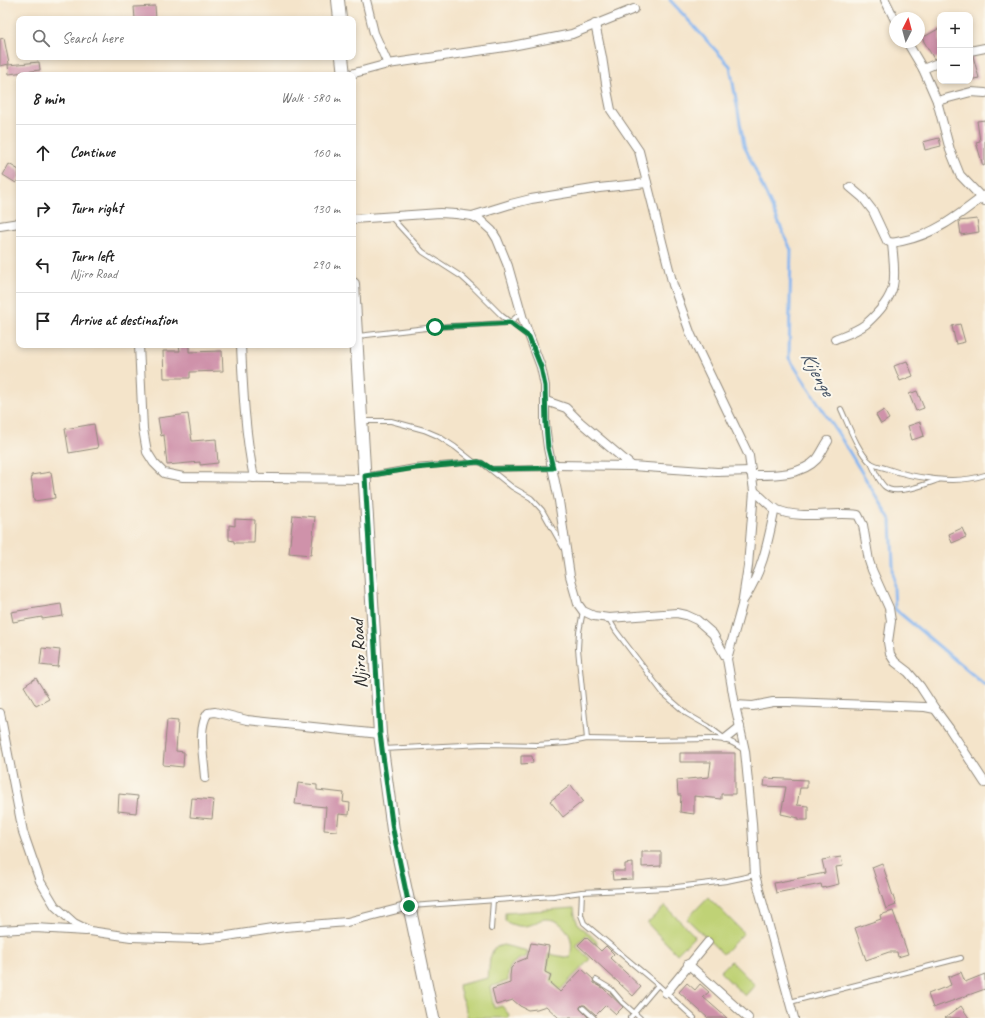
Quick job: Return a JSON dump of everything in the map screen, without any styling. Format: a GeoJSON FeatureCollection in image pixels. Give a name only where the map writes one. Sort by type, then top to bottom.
{"type":"FeatureCollection","features":[{"type":"Feature","properties":{"kind":"street"},"geometry":{"type":"LineString","coordinates":[[338,0],[340,16]]}},
{"type":"Feature","properties":{"kind":"street"},"geometry":{"type":"LineString","coordinates":[[366,0],[374,33],[388,64]]}},
{"type":"Feature","properties":{"kind":"street"},"geometry":{"type":"LineString","coordinates":[[885,0],[891,12]]}},
{"type":"Feature","properties":{"kind":"street"},"geometry":{"type":"LineString","coordinates":[[356,73],[388,64],[512,46],[572,34],[634,9]]}},
{"type":"Feature","properties":{"kind":"street"},"geometry":{"type":"LineString","coordinates":[[595,24],[611,110],[639,151],[675,292],[691,335],[749,456],[754,491],[748,566],[742,601],[727,659]]}},
{"type":"Feature","properties":{"kind":"street"},"geometry":{"type":"LineString","coordinates":[[850,187],[863,198],[887,241],[892,243],[920,236],[934,230],[984,198],[960,176],[950,150],[937,101],[923,69],[911,48]]}},
{"type":"Feature","properties":{"kind":"street"},"geometry":{"type":"LineString","coordinates":[[973,50],[985,48]]}},
{"type":"Feature","properties":{"kind":"street"},"geometry":{"type":"LineString","coordinates":[[342,60],[344,72]]}},
{"type":"Feature","properties":{"kind":"street"},"geometry":{"type":"LineString","coordinates":[[923,69],[937,63]]}},
{"type":"Feature","properties":{"kind":"street"},"geometry":{"type":"LineString","coordinates":[[937,101],[972,92],[985,93]]}},
{"type":"Feature","properties":{"kind":"street"},"geometry":{"type":"LineString","coordinates":[[356,219],[440,213],[472,216],[531,199],[599,188],[647,183]]}},
{"type":"Feature","properties":{"kind":"street"},"geometry":{"type":"LineString","coordinates":[[472,216],[487,226],[497,239],[508,266],[529,337],[541,367],[545,386],[548,448],[553,467],[570,576],[578,604],[583,610],[594,616],[609,618],[686,614],[697,620],[712,634],[727,659],[745,751],[755,875],[794,1018]]}},
{"type":"Feature","properties":{"kind":"street"},"geometry":{"type":"LineString","coordinates":[[0,226],[16,223]]}},
{"type":"Feature","properties":{"kind":"street"},"geometry":{"type":"LineString","coordinates":[[835,339],[866,324],[888,299],[893,287],[894,270],[892,243]]}},
{"type":"Feature","properties":{"kind":"street","name":"Njiro Road"},"geometry":{"type":"LineString","coordinates":[[356,336],[380,734],[393,830],[433,1018]]}},
{"type":"Feature","properties":{"kind":"street"},"geometry":{"type":"LineString","coordinates":[[139,348],[144,429],[147,452],[154,463],[164,473],[183,477],[365,478]]}},
{"type":"Feature","properties":{"kind":"street"},"geometry":{"type":"LineString","coordinates":[[241,348],[245,422],[254,478]]}},
{"type":"Feature","properties":{"kind":"street"},"geometry":{"type":"LineString","coordinates":[[546,401],[566,408],[591,432],[632,466]]}},
{"type":"Feature","properties":{"kind":"street"},"geometry":{"type":"LineString","coordinates":[[553,467],[632,466],[777,475],[808,467],[817,459],[828,440]]}},
{"type":"Feature","properties":{"kind":"street"},"geometry":{"type":"LineString","coordinates":[[754,491],[775,508],[800,515],[858,515],[863,525],[869,561],[889,608],[891,621],[888,642],[890,654],[895,662],[908,672],[920,686],[985,783]]}},
{"type":"Feature","properties":{"kind":"street"},"geometry":{"type":"LineString","coordinates":[[742,601],[754,584],[763,559],[775,508]]}},
{"type":"Feature","properties":{"kind":"street"},"geometry":{"type":"LineString","coordinates":[[735,705],[753,706],[773,702],[788,702],[925,707],[935,709]]}},
{"type":"Feature","properties":{"kind":"street"},"geometry":{"type":"LineString","coordinates":[[205,778],[202,728],[204,719],[208,713],[215,712],[247,720],[380,734]]}},
{"type":"Feature","properties":{"kind":"street"},"geometry":{"type":"LineString","coordinates":[[0,713],[24,832],[40,881],[55,906],[74,923],[90,931]]}},
{"type":"Feature","properties":{"kind":"street"},"geometry":{"type":"LineString","coordinates":[[725,739],[740,727]]}},
{"type":"Feature","properties":{"kind":"street"},"geometry":{"type":"LineString","coordinates":[[0,930],[35,928],[90,931],[131,937],[163,939],[206,938],[286,927],[347,922],[409,906]]}},
{"type":"Feature","properties":{"kind":"street"},"geometry":{"type":"LineString","coordinates":[[666,993],[688,964],[708,942]]}},
{"type":"Feature","properties":{"kind":"street"},"geometry":{"type":"LineString","coordinates":[[688,964],[748,1018]]}},
{"type":"Feature","properties":{"kind":"lane"},"geometry":{"type":"LineString","coordinates":[[390,217],[423,252],[462,277],[510,323],[529,337]]}},
{"type":"Feature","properties":{"kind":"lane"},"geometry":{"type":"LineString","coordinates":[[356,336],[435,327],[510,323],[522,312]]}},
{"type":"Feature","properties":{"kind":"lane"},"geometry":{"type":"LineString","coordinates":[[841,409],[857,444],[871,463],[884,486],[896,491],[914,488],[939,479]]}},
{"type":"Feature","properties":{"kind":"lane"},"geometry":{"type":"LineString","coordinates":[[361,421],[391,421],[424,430],[438,436],[474,462]]}},
{"type":"Feature","properties":{"kind":"lane"},"geometry":{"type":"LineString","coordinates":[[365,478],[415,468],[474,462],[482,463],[530,498],[538,506],[567,554]]}},
{"type":"Feature","properties":{"kind":"lane"},"geometry":{"type":"LineString","coordinates":[[871,463],[902,473],[939,479],[969,479],[985,475]]}},
{"type":"Feature","properties":{"kind":"lane"},"geometry":{"type":"LineString","coordinates":[[492,469],[553,467]]}},
{"type":"Feature","properties":{"kind":"lane"},"geometry":{"type":"LineString","coordinates":[[583,610],[578,649],[587,739]]}},
{"type":"Feature","properties":{"kind":"lane"},"geometry":{"type":"LineString","coordinates":[[609,618],[616,631],[663,693],[687,714],[745,751]]}},
{"type":"Feature","properties":{"kind":"lane"},"geometry":{"type":"LineString","coordinates":[[383,749],[483,744],[537,745],[567,743],[587,739],[725,739]]}},
{"type":"Feature","properties":{"kind":"lane"},"geometry":{"type":"LineString","coordinates":[[409,906],[554,896],[582,892],[668,888],[727,881],[755,875]]}},
{"type":"Feature","properties":{"kind":"lane"},"geometry":{"type":"LineString","coordinates":[[582,892],[581,915],[584,924],[658,985],[694,1018]]}},
{"type":"Feature","properties":{"kind":"lane"},"geometry":{"type":"LineString","coordinates":[[491,930],[493,900]]}},
{"type":"Feature","properties":{"kind":"lane"},"geometry":{"type":"LineString","coordinates":[[790,1002],[961,958]]}},
{"type":"Feature","properties":{"kind":"lane"},"geometry":{"type":"LineString","coordinates":[[596,980],[611,989],[622,1002],[640,1018]]}},
{"type":"Feature","properties":{"kind":"lane"},"geometry":{"type":"LineString","coordinates":[[630,1018],[658,985]]}},
{"type":"Feature","properties":{"kind":"lane"},"geometry":{"type":"LineString","coordinates":[[583,1008],[594,1018]]}},
{"type":"Feature","properties":{"kind":"green space"},"geometry":{"type":"Polygon","coordinates":[[[708,897],[744,933],[723,954],[687,919],[708,897]]]}},
{"type":"Feature","properties":{"kind":"green space"},"geometry":{"type":"Polygon","coordinates":[[[665,906],[695,936],[677,954],[647,923],[665,906]]]}},
{"type":"Feature","properties":{"kind":"green space"},"geometry":{"type":"Polygon","coordinates":[[[574,908],[579,925],[593,937],[597,942],[597,945],[586,935],[576,946],[590,959],[560,990],[551,981],[553,974],[547,971],[549,954],[570,958],[572,944],[567,931],[558,922],[550,919],[538,921],[526,926],[514,925],[505,921],[505,913],[574,908]]]}},
{"type":"Feature","properties":{"kind":"green space"},"geometry":{"type":"Polygon","coordinates":[[[503,945],[528,951],[526,957],[514,962],[510,968],[508,981],[490,987],[494,1008],[502,1006],[510,1016],[509,1018],[468,1018],[458,985],[488,978],[490,958],[494,948],[503,945]]]}},
{"type":"Feature","properties":{"kind":"green space"},"geometry":{"type":"Polygon","coordinates":[[[731,961],[755,985],[745,996],[720,972],[731,961]]]}},
{"type":"Feature","properties":{"kind":"building"},"geometry":{"type":"Polygon","coordinates":[[[155,6],[156,16],[135,16],[134,7],[155,6]]]}},
{"type":"Feature","properties":{"kind":"building"},"geometry":{"type":"Polygon","coordinates":[[[937,30],[937,58],[934,59],[925,43],[925,36],[937,30]]]}},
{"type":"Feature","properties":{"kind":"building"},"geometry":{"type":"Polygon","coordinates":[[[4,38],[9,64],[0,66],[0,39],[4,38]]]}},
{"type":"Feature","properties":{"kind":"building"},"geometry":{"type":"Polygon","coordinates":[[[973,56],[979,78],[973,79],[973,56]]]}},
{"type":"Feature","properties":{"kind":"building"},"geometry":{"type":"Polygon","coordinates":[[[39,62],[40,70],[9,74],[8,65],[39,62]]]}},
{"type":"Feature","properties":{"kind":"building"},"geometry":{"type":"Polygon","coordinates":[[[985,120],[985,165],[983,166],[976,142],[980,141],[977,121],[985,120]]]}},
{"type":"Feature","properties":{"kind":"building"},"geometry":{"type":"Polygon","coordinates":[[[939,138],[941,146],[925,150],[923,142],[939,138]]]}},
{"type":"Feature","properties":{"kind":"building"},"geometry":{"type":"Polygon","coordinates":[[[9,164],[16,168],[16,183],[3,175],[9,164]]]}},
{"type":"Feature","properties":{"kind":"building"},"geometry":{"type":"Polygon","coordinates":[[[977,219],[979,232],[961,235],[959,221],[977,219]]]}},
{"type":"Feature","properties":{"kind":"building"},"geometry":{"type":"Polygon","coordinates":[[[960,324],[965,342],[956,344],[952,326],[960,324]]]}},
{"type":"Feature","properties":{"kind":"building"},"geometry":{"type":"Polygon","coordinates":[[[180,348],[189,348],[189,352],[222,351],[223,371],[190,372],[190,378],[164,378],[163,351],[180,351],[180,348]]]}},
{"type":"Feature","properties":{"kind":"building"},"geometry":{"type":"Polygon","coordinates":[[[907,361],[913,376],[900,381],[894,366],[907,361]]]}},
{"type":"Feature","properties":{"kind":"building"},"geometry":{"type":"Polygon","coordinates":[[[917,391],[924,408],[916,411],[909,394],[917,391]]]}},
{"type":"Feature","properties":{"kind":"building"},"geometry":{"type":"Polygon","coordinates":[[[884,410],[889,419],[881,424],[876,415],[884,410]]]}},
{"type":"Feature","properties":{"kind":"building"},"geometry":{"type":"Polygon","coordinates":[[[188,414],[192,441],[216,439],[218,463],[200,465],[200,462],[167,465],[164,435],[161,436],[158,418],[188,414]]]}},
{"type":"Feature","properties":{"kind":"building"},"geometry":{"type":"Polygon","coordinates":[[[920,422],[924,436],[912,440],[908,426],[920,422]]]}},
{"type":"Feature","properties":{"kind":"building"},"geometry":{"type":"Polygon","coordinates":[[[94,424],[98,448],[69,453],[65,429],[94,424]]]}},
{"type":"Feature","properties":{"kind":"building"},"geometry":{"type":"Polygon","coordinates":[[[51,472],[55,498],[34,501],[31,475],[51,472]]]}},
{"type":"Feature","properties":{"kind":"building"},"geometry":{"type":"Polygon","coordinates":[[[293,515],[315,517],[311,555],[289,553],[293,515]]]}},
{"type":"Feature","properties":{"kind":"building"},"geometry":{"type":"Polygon","coordinates":[[[235,519],[255,520],[254,543],[234,543],[234,541],[229,540],[229,525],[235,526],[235,519]]]}},
{"type":"Feature","properties":{"kind":"building"},"geometry":{"type":"Polygon","coordinates":[[[962,528],[966,537],[952,543],[949,534],[962,528]]]}},
{"type":"Feature","properties":{"kind":"building"},"geometry":{"type":"Polygon","coordinates":[[[61,604],[63,616],[42,619],[42,617],[13,622],[11,612],[61,604]]]}},
{"type":"Feature","properties":{"kind":"building"},"geometry":{"type":"Polygon","coordinates":[[[42,648],[60,650],[58,667],[40,665],[42,648]]]}},
{"type":"Feature","properties":{"kind":"building"},"geometry":{"type":"Polygon","coordinates":[[[36,678],[49,699],[36,706],[24,686],[36,678]]]}},
{"type":"Feature","properties":{"kind":"building"},"geometry":{"type":"Polygon","coordinates":[[[167,720],[178,721],[176,751],[184,752],[183,767],[163,765],[167,720]]]}},
{"type":"Feature","properties":{"kind":"building"},"geometry":{"type":"Polygon","coordinates":[[[680,753],[735,753],[735,794],[721,794],[721,799],[694,796],[694,814],[680,812],[681,795],[678,795],[677,780],[709,777],[711,762],[680,762],[680,753]]]}},
{"type":"Feature","properties":{"kind":"building"},"geometry":{"type":"Polygon","coordinates":[[[521,756],[532,756],[533,763],[521,764],[521,756]]]}},
{"type":"Feature","properties":{"kind":"building"},"geometry":{"type":"Polygon","coordinates":[[[765,778],[807,780],[807,788],[800,788],[797,805],[808,806],[808,820],[799,820],[799,818],[781,814],[786,787],[764,786],[765,778]]]}},
{"type":"Feature","properties":{"kind":"building"},"geometry":{"type":"Polygon","coordinates":[[[298,783],[317,785],[317,790],[344,793],[343,802],[350,803],[349,815],[339,814],[337,831],[324,830],[326,807],[295,804],[298,783]]]}},
{"type":"Feature","properties":{"kind":"building"},"geometry":{"type":"Polygon","coordinates":[[[571,785],[583,801],[563,817],[550,801],[571,785]]]}},
{"type":"Feature","properties":{"kind":"building"},"geometry":{"type":"Polygon","coordinates":[[[119,794],[138,796],[136,813],[118,811],[119,794]]]}},
{"type":"Feature","properties":{"kind":"building"},"geometry":{"type":"Polygon","coordinates":[[[192,798],[214,800],[212,819],[190,817],[192,798]]]}},
{"type":"Feature","properties":{"kind":"building"},"geometry":{"type":"Polygon","coordinates":[[[642,852],[661,852],[661,866],[642,867],[642,852]]]}},
{"type":"Feature","properties":{"kind":"building"},"geometry":{"type":"Polygon","coordinates":[[[841,857],[843,866],[836,867],[839,884],[822,888],[821,884],[776,893],[774,883],[825,873],[822,860],[841,857]]]}},
{"type":"Feature","properties":{"kind":"building"},"geometry":{"type":"Polygon","coordinates":[[[633,863],[633,879],[613,880],[612,871],[625,871],[625,864],[633,863]]]}},
{"type":"Feature","properties":{"kind":"building"},"geometry":{"type":"Polygon","coordinates":[[[882,863],[896,905],[886,909],[872,867],[882,863]]]}},
{"type":"Feature","properties":{"kind":"building"},"geometry":{"type":"Polygon","coordinates":[[[893,911],[908,954],[898,957],[897,952],[889,952],[866,960],[855,928],[881,919],[880,915],[893,911]]]}},
{"type":"Feature","properties":{"kind":"building"},"geometry":{"type":"Polygon","coordinates":[[[586,937],[601,951],[606,946],[614,954],[610,958],[641,987],[633,996],[578,945],[586,937]]]}},
{"type":"Feature","properties":{"kind":"building"},"geometry":{"type":"Polygon","coordinates":[[[531,943],[549,946],[545,972],[551,975],[549,982],[560,992],[582,969],[593,979],[594,983],[603,988],[623,1007],[616,1014],[606,1005],[596,1015],[585,1005],[582,1005],[580,1009],[589,1018],[559,1018],[546,1006],[528,1010],[513,1000],[496,1005],[492,989],[510,983],[511,968],[517,962],[527,958],[531,943]]]}},
{"type":"Feature","properties":{"kind":"building"},"geometry":{"type":"Polygon","coordinates":[[[961,972],[965,982],[985,974],[985,989],[933,1008],[928,994],[951,985],[948,977],[961,972]]]}},
{"type":"Feature","properties":{"kind":"building"},"geometry":{"type":"Polygon","coordinates":[[[687,983],[695,990],[700,984],[709,992],[703,997],[727,1018],[708,1018],[679,992],[687,983]]]}},
{"type":"Feature","properties":{"kind":"building"},"geometry":{"type":"Polygon","coordinates":[[[961,1006],[969,1018],[945,1018],[961,1006]]]}},
{"type":"Feature","properties":{"kind":"waterway","name":"Kijenge"},"geometry":{"type":"LineString","coordinates":[[670,0],[730,66],[744,145],[791,250],[789,358],[841,438],[891,521],[895,609],[985,685]]}},
{"type":"Feature","properties":{"kind":"route"},"geometry":{"type":"LineString","coordinates":[[409,906],[393,830],[380,734],[365,476],[415,468],[478,462],[492,469],[553,468],[548,448],[545,386],[541,367],[529,337],[510,323],[435,327]]}}]}
